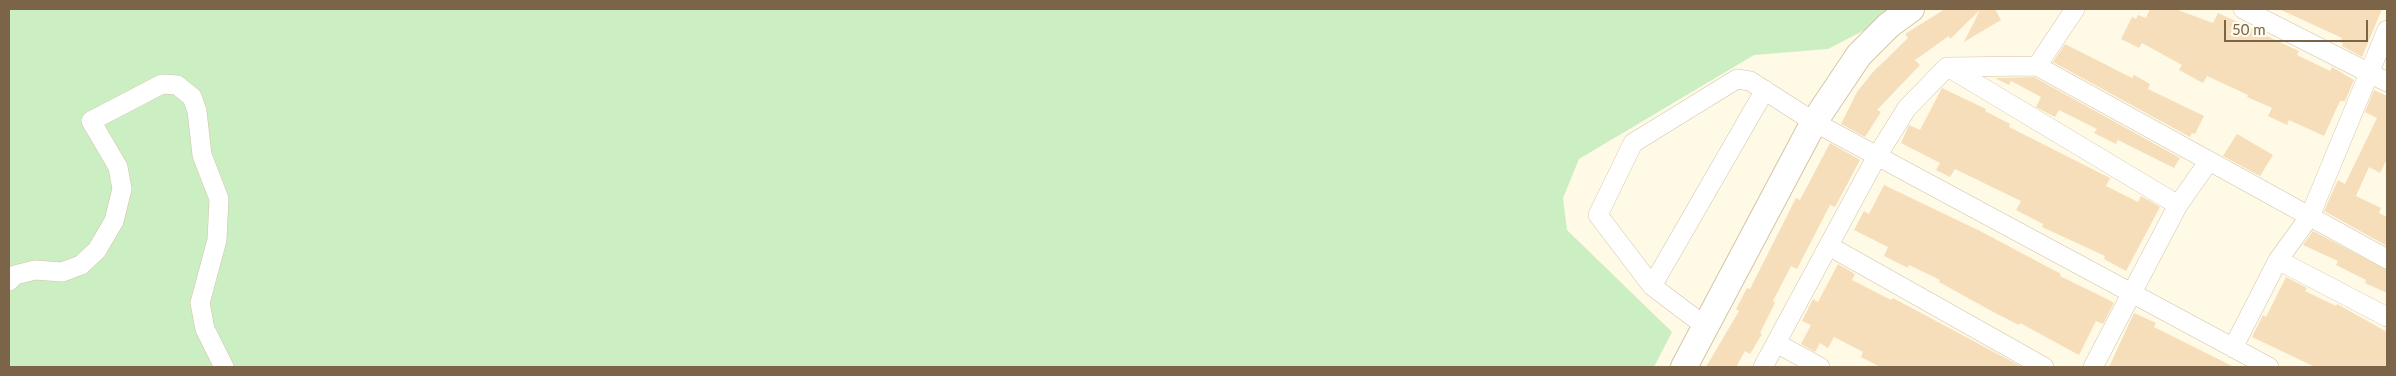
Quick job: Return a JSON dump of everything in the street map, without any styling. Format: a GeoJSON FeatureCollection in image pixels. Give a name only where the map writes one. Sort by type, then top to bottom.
{"type":"FeatureCollection","features":[{"type":"Feature","properties":{"kind":"street"},"geometry":{"type":"LineString","coordinates":[[1684,367],[1814,122],[1859,56],[1889,25],[1911,9]]}},
{"type":"Feature","properties":{"kind":"street"},"geometry":{"type":"LineString","coordinates":[[2037,66],[2075,9]]}},
{"type":"Feature","properties":{"kind":"street"},"geometry":{"type":"LineString","coordinates":[[2244,9],[2387,82]]}},
{"type":"Feature","properties":{"kind":"street"},"geometry":{"type":"LineString","coordinates":[[2233,348],[2278,260],[2310,216],[2387,30]]}},
{"type":"Feature","properties":{"kind":"street"},"geometry":{"type":"LineString","coordinates":[[1763,367],[1877,156],[1908,108],[1947,67],[2037,66],[2387,259]]}},
{"type":"Feature","properties":{"kind":"street"},"geometry":{"type":"LineString","coordinates":[[1947,67],[2178,204]]}},
{"type":"Feature","properties":{"kind":"street"},"geometry":{"type":"LineString","coordinates":[[1705,326],[1652,286],[1598,215],[1633,143],[1737,80],[1750,81],[1814,122],[2269,367]]}},
{"type":"Feature","properties":{"kind":"street"},"geometry":{"type":"LineString","coordinates":[[9,281],[15,274],[35,270],[62,272],[81,265],[97,250],[114,220],[122,190],[118,167],[91,121],[162,84],[177,85],[192,97],[197,110],[202,155],[219,199],[217,240],[200,303],[205,329],[224,367]]}},
{"type":"Feature","properties":{"kind":"street"},"geometry":{"type":"LineString","coordinates":[[1652,286],[1765,90]]}},
{"type":"Feature","properties":{"kind":"street"},"geometry":{"type":"LineString","coordinates":[[2092,367],[2178,204],[2209,161]]}},
{"type":"Feature","properties":{"kind":"street"},"geometry":{"type":"LineString","coordinates":[[1829,246],[2044,367]]}},
{"type":"Feature","properties":{"kind":"street"},"geometry":{"type":"LineString","coordinates":[[2278,260],[2387,317]]}},
{"type":"Feature","properties":{"kind":"street"},"geometry":{"type":"LineString","coordinates":[[1776,343],[1820,367]]}},
{"type":"Feature","properties":{"kind":"green space"},"geometry":{"type":"Polygon","coordinates":[[[9,9],[1905,9],[1828,49],[1754,55],[1579,159],[1563,198],[1567,230],[1672,332],[1654,367],[9,367],[9,9]]]}},
{"type":"Feature","properties":{"kind":"building"},"geometry":{"type":"Polygon","coordinates":[[[1945,9],[1995,9],[2001,20],[1964,42],[1980,10],[1950,39],[1949,36],[1915,60],[1920,65],[1877,110],[1881,112],[1865,137],[1841,124],[1857,92],[1873,72],[1908,38],[1905,34],[1945,9]]]}},
{"type":"Feature","properties":{"kind":"building"},"geometry":{"type":"Polygon","coordinates":[[[2150,9],[2175,9],[2213,23],[2218,13],[2299,51],[2297,55],[2330,71],[2332,67],[2354,80],[2345,101],[2340,101],[2324,136],[2289,120],[2287,125],[2268,116],[2272,108],[2247,97],[2248,95],[2207,76],[2203,83],[2179,70],[2182,65],[2142,43],[2139,48],[2121,39],[2132,17],[2136,19],[2138,15],[2146,18],[2150,9]]]}},
{"type":"Feature","properties":{"kind":"building"},"geometry":{"type":"Polygon","coordinates":[[[2279,9],[2382,9],[2362,57],[2342,46],[2343,43],[2340,42],[2342,38],[2279,9]]]}},
{"type":"Feature","properties":{"kind":"building"},"geometry":{"type":"Polygon","coordinates":[[[2065,44],[2132,78],[2134,75],[2150,84],[2148,89],[2204,116],[2195,134],[2192,133],[2190,137],[2053,62],[2065,44]]]}},
{"type":"Feature","properties":{"kind":"building"},"geometry":{"type":"Polygon","coordinates":[[[2034,77],[2180,158],[2174,168],[2118,140],[2116,144],[2094,133],[2097,129],[2059,110],[2055,117],[2047,113],[2036,107],[2041,97],[2011,81],[2009,85],[1995,78],[2034,77]]]}},
{"type":"Feature","properties":{"kind":"building"},"geometry":{"type":"Polygon","coordinates":[[[1942,88],[1986,109],[1985,111],[2010,124],[2009,127],[2110,178],[2106,186],[2138,202],[2141,196],[2160,207],[2126,271],[2104,259],[2105,256],[2042,227],[2043,224],[2016,210],[2021,201],[1955,169],[1950,177],[1936,170],[1940,163],[1901,143],[1909,125],[1920,130],[1942,88]]]}},
{"type":"Feature","properties":{"kind":"building"},"geometry":{"type":"Polygon","coordinates":[[[2374,90],[2387,96],[2387,159],[2380,173],[2369,167],[2356,196],[2381,208],[2379,213],[2387,217],[2387,246],[2324,211],[2338,180],[2345,184],[2377,118],[2365,112],[2374,90]]]}},
{"type":"Feature","properties":{"kind":"building"},"geometry":{"type":"Polygon","coordinates":[[[2237,134],[2273,155],[2260,176],[2223,156],[2237,134]]]}},
{"type":"Feature","properties":{"kind":"building"},"geometry":{"type":"Polygon","coordinates":[[[1830,143],[1860,160],[1835,207],[1830,205],[1797,269],[1791,266],[1773,301],[1775,303],[1760,333],[1762,334],[1750,354],[1745,351],[1736,367],[1706,367],[1739,311],[1736,309],[1747,288],[1750,289],[1796,198],[1800,200],[1830,143]]]}},
{"type":"Feature","properties":{"kind":"building"},"geometry":{"type":"Polygon","coordinates":[[[1884,185],[1980,231],[2061,274],[2060,276],[2111,301],[2114,303],[2103,324],[2096,321],[2079,355],[2020,323],[2019,325],[1997,314],[1939,282],[1940,280],[1909,265],[1908,268],[1884,256],[1888,247],[1854,230],[1864,211],[1869,214],[1884,185]]]}},
{"type":"Feature","properties":{"kind":"building"},"geometry":{"type":"Polygon","coordinates":[[[2313,231],[2387,270],[2387,293],[2365,283],[2366,280],[2336,265],[2338,261],[2303,245],[2313,231]]]}},
{"type":"Feature","properties":{"kind":"building"},"geometry":{"type":"Polygon","coordinates":[[[1838,264],[1855,274],[1852,280],[1891,300],[1893,298],[2022,367],[1880,367],[1861,357],[1863,352],[1834,337],[1828,348],[1820,343],[1815,352],[1801,344],[1811,325],[1802,321],[1813,299],[1818,302],[1838,264]]]}},
{"type":"Feature","properties":{"kind":"building"},"geometry":{"type":"Polygon","coordinates":[[[2286,277],[2307,288],[2305,291],[2336,306],[2337,304],[2387,332],[2387,367],[2315,367],[2252,337],[2263,315],[2266,317],[2286,277]]]}},
{"type":"Feature","properties":{"kind":"building"},"geometry":{"type":"Polygon","coordinates":[[[2134,313],[2156,323],[2154,327],[2234,367],[2109,367],[2134,313]]]}}]}
